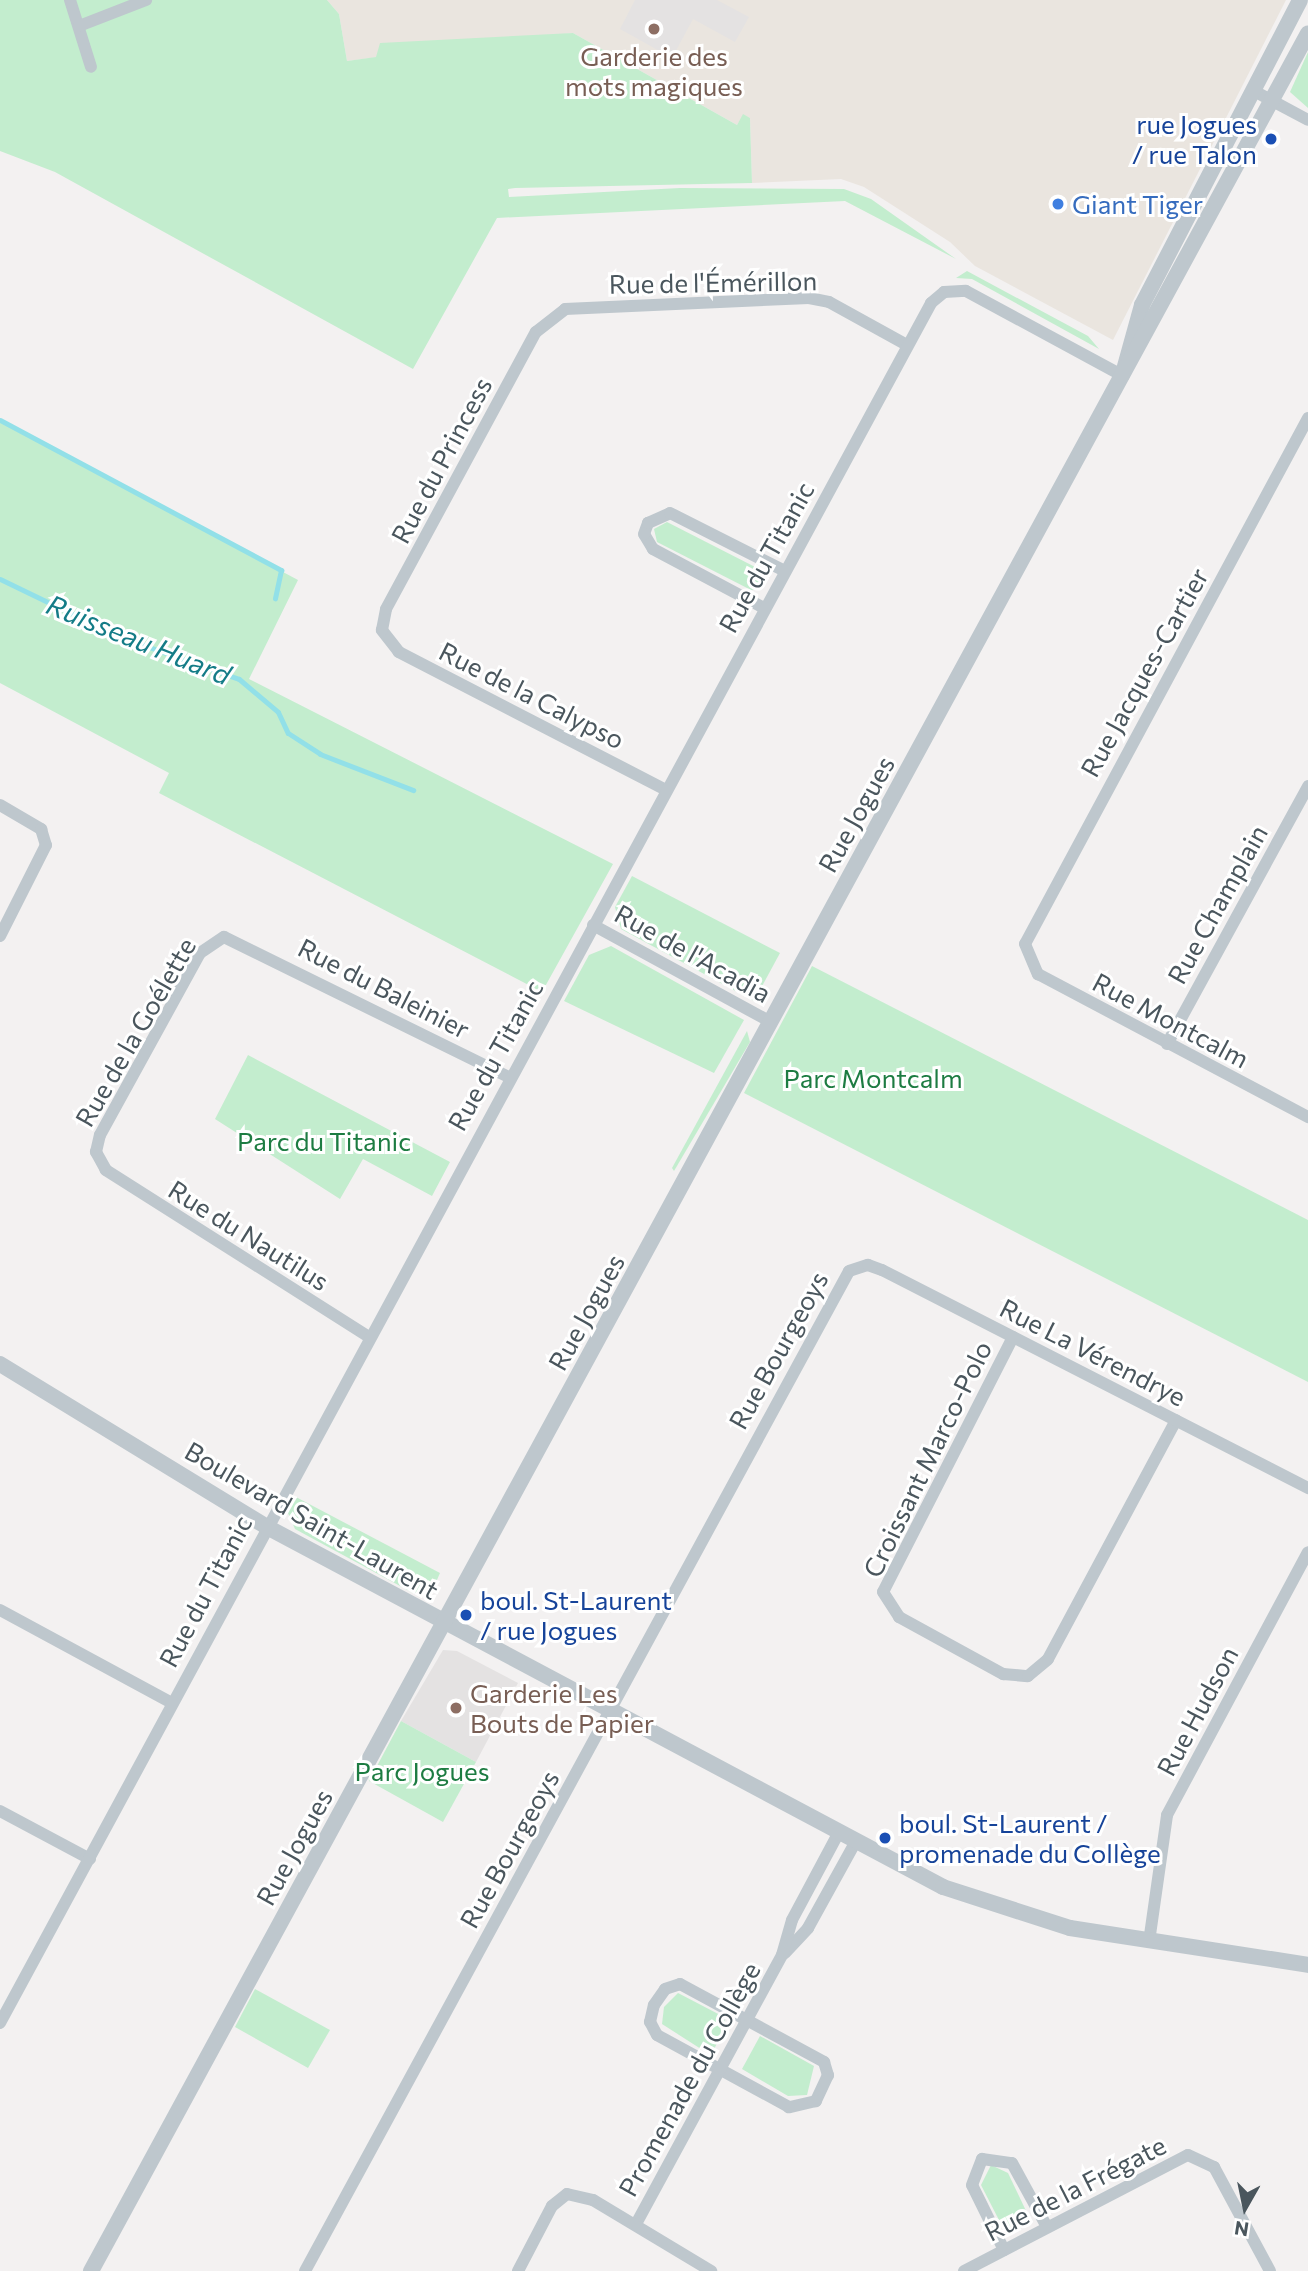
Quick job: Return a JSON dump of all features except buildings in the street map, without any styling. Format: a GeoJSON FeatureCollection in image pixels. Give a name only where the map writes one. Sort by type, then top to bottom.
{"type":"FeatureCollection","features":[{"type":"Feature","properties":{"kind":"street"},"geometry":{"type":"LineString","coordinates":[[70,0],[91,67]]}},
{"type":"Feature","properties":{"kind":"street"},"geometry":{"type":"LineString","coordinates":[[79,26],[146,0]]}},
{"type":"Feature","properties":{"kind":"street","name":"Rue Jogues"},"geometry":{"type":"LineString","coordinates":[[1123,376],[1138,313],[1300,0]]}},
{"type":"Feature","properties":{"kind":"street","name":"Rue Jogues"},"geometry":{"type":"LineString","coordinates":[[91,2271],[1274,101],[1308,33]]}},
{"type":"Feature","properties":{"kind":"street"},"geometry":{"type":"LineString","coordinates":[[1254,91],[1308,120]]}},
{"type":"Feature","properties":{"kind":"street","name":"Rue du Titanic"},"geometry":{"type":"LineString","coordinates":[[0,2023],[4,2006],[90,1860],[265,1526],[508,1077],[907,345],[937,297],[960,290],[1123,376]]}},
{"type":"Feature","properties":{"kind":"street","name":"Rue de l'Émérillon"},"geometry":{"type":"LineString","coordinates":[[552,313],[816,298],[907,345]]}},
{"type":"Feature","properties":{"kind":"street","name":"Rue du Princess"},"geometry":{"type":"LineString","coordinates":[[383,634],[386,609],[536,332],[552,313]]}},
{"type":"Feature","properties":{"kind":"street","name":"Rue Jacques-Cartier"},"geometry":{"type":"LineString","coordinates":[[1025,950],[1028,933],[1308,418]]}},
{"type":"Feature","properties":{"kind":"street"},"geometry":{"type":"LineString","coordinates":[[764,608],[653,549],[644,534],[648,523],[670,513],[785,571]]}},
{"type":"Feature","properties":{"kind":"street","name":"Rue de la Calypso"},"geometry":{"type":"LineString","coordinates":[[383,634],[398,652],[666,790]]}},
{"type":"Feature","properties":{"kind":"street","name":"Rue Champlain"},"geometry":{"type":"LineString","coordinates":[[1167,1044],[1308,786]]}},
{"type":"Feature","properties":{"kind":"street"},"geometry":{"type":"LineString","coordinates":[[0,805],[37,825],[46,845],[0,936]]}},
{"type":"Feature","properties":{"kind":"street","name":"Rue de l'Acadia"},"geometry":{"type":"LineString","coordinates":[[593,925],[771,1022]]}},
{"type":"Feature","properties":{"kind":"street","name":"Rue de la Goélette"},"geometry":{"type":"LineString","coordinates":[[106,1170],[96,1152],[100,1135],[200,953],[216,939],[239,939]]}},
{"type":"Feature","properties":{"kind":"street","name":"Rue du Baleinier"},"geometry":{"type":"LineString","coordinates":[[239,939],[508,1077]]}},
{"type":"Feature","properties":{"kind":"street","name":"Rue Montcalm"},"geometry":{"type":"LineString","coordinates":[[1025,950],[1038,974],[1308,1117]]}},
{"type":"Feature","properties":{"kind":"street","name":"Rue du Nautilus"},"geometry":{"type":"LineString","coordinates":[[106,1170],[369,1337]]}},
{"type":"Feature","properties":{"kind":"street","name":"Rue La Vérendrye"},"geometry":{"type":"LineString","coordinates":[[855,1268],[875,1266],[1308,1488]]}},
{"type":"Feature","properties":{"kind":"street","name":"Rue Bourgeoys"},"geometry":{"type":"LineString","coordinates":[[305,2271],[610,1712],[836,1287],[855,1268]]}},
{"type":"Feature","properties":{"kind":"street","name":"Croissant Marco-Polo"},"geometry":{"type":"LineString","coordinates":[[1013,1337],[884,1592],[899,1617],[1003,1674],[1028,1676],[1048,1659],[1176,1420]]}},
{"type":"Feature","properties":{"kind":"street","name":"Boulevard Saint-Laurent"},"geometry":{"type":"LineString","coordinates":[[0,1364],[265,1526],[855,1843],[1004,1910],[1149,1942],[1308,1965]]}},
{"type":"Feature","properties":{"kind":"street","name":"Rue Hudson"},"geometry":{"type":"LineString","coordinates":[[1149,1942],[1167,1815],[1308,1552]]}},
{"type":"Feature","properties":{"kind":"street"},"geometry":{"type":"LineString","coordinates":[[0,1610],[172,1703]]}},
{"type":"Feature","properties":{"kind":"street"},"geometry":{"type":"LineString","coordinates":[[0,1811],[90,1860]]}},
{"type":"Feature","properties":{"kind":"street","name":"Promenade du Collège"},"geometry":{"type":"LineString","coordinates":[[636,2224],[782,1955],[792,1920],[838,1834]]}},
{"type":"Feature","properties":{"kind":"street","name":"Promenade du Collège"},"geometry":{"type":"LineString","coordinates":[[782,1955],[808,1928],[855,1843]]}},
{"type":"Feature","properties":{"kind":"street"},"geometry":{"type":"LineString","coordinates":[[673,1984],[687,1985],[824,2062],[822,2092],[810,2106],[789,2107],[720,2069],[653,2030],[659,1995],[673,1984]]}},
{"type":"Feature","properties":{"kind":"street","name":"Rue de la Frégate"},"geometry":{"type":"LineString","coordinates":[[964,2271],[1172,2161],[1196,2157],[1214,2167],[1270,2271]]}},
{"type":"Feature","properties":{"kind":"street"},"geometry":{"type":"LineString","coordinates":[[1004,2250],[972,2185],[982,2159],[1012,2162],[1047,2227]]}},
{"type":"Feature","properties":{"kind":"street","name":"Promenade du Collège"},"geometry":{"type":"LineString","coordinates":[[518,2271],[562,2195],[583,2196],[636,2224],[711,2271]]}},
{"type":"Feature","properties":{"kind":"shaded area"},"geometry":{"type":"Polygon","coordinates":[[[327,0],[1286,0],[1113,340],[975,266],[950,242],[864,187],[841,179],[752,183],[750,118],[743,115],[737,125],[573,33],[347,61],[339,14],[327,0]]]}},
{"type":"Feature","properties":{"kind":"shaded area","name":"Garderie des mots magiques"},"geometry":{"type":"Polygon","coordinates":[[[635,0],[717,0],[749,17],[735,42],[693,19],[672,58],[620,29],[635,0]]]}},
{"type":"Feature","properties":{"kind":"shaded area","name":"Garderie Les Bouts de Papier"},"geometry":{"type":"Polygon","coordinates":[[[443,1650],[457,1651],[518,1683],[476,1762],[401,1721],[443,1650]]]}},
{"type":"Feature","properties":{"kind":"green space"},"geometry":{"type":"Polygon","coordinates":[[[0,0],[327,0],[339,14],[347,61],[376,57],[380,43],[573,33],[737,125],[743,114],[750,118],[752,183],[515,188],[508,189],[509,197],[680,188],[844,189],[871,199],[956,259],[845,201],[497,218],[413,369],[55,172],[0,151],[0,0]]]}},
{"type":"Feature","properties":{"kind":"green space"},"geometry":{"type":"Polygon","coordinates":[[[1308,52],[1308,108],[1290,92],[1308,52]]]}},
{"type":"Feature","properties":{"kind":"green space"},"geometry":{"type":"Polygon","coordinates":[[[967,271],[1088,336],[1099,349],[972,279],[956,278],[967,271]]]}},
{"type":"Feature","properties":{"kind":"green space"},"geometry":{"type":"Polygon","coordinates":[[[0,420],[298,580],[249,679],[613,864],[542,992],[159,793],[169,773],[0,683],[0,420]]]}},
{"type":"Feature","properties":{"kind":"green space"},"geometry":{"type":"Polygon","coordinates":[[[667,522],[761,570],[761,589],[751,590],[657,542],[654,529],[667,522]]]}},
{"type":"Feature","properties":{"kind":"green space"},"geometry":{"type":"Polygon","coordinates":[[[632,876],[780,953],[754,1001],[621,929],[615,907],[632,876]]]}},
{"type":"Feature","properties":{"kind":"green space"},"geometry":{"type":"Polygon","coordinates":[[[611,946],[744,1020],[714,1073],[564,1001],[589,955],[611,946]]]}},
{"type":"Feature","properties":{"kind":"green space","name":"Parc Montcalm"},"geometry":{"type":"Polygon","coordinates":[[[812,966],[1308,1220],[1308,1382],[744,1093],[812,966]]]}},
{"type":"Feature","properties":{"kind":"green space"},"geometry":{"type":"Polygon","coordinates":[[[747,1031],[750,1042],[674,1171],[672,1168],[747,1031]]]}},
{"type":"Feature","properties":{"kind":"green space","name":"Parc du Titanic"},"geometry":{"type":"Polygon","coordinates":[[[248,1055],[450,1162],[432,1196],[363,1159],[340,1199],[215,1119],[248,1055]]]}},
{"type":"Feature","properties":{"kind":"green space"},"geometry":{"type":"Polygon","coordinates":[[[294,1496],[440,1573],[433,1589],[413,1593],[295,1529],[288,1513],[294,1496]]]}},
{"type":"Feature","properties":{"kind":"green space","name":"Parc Jogues"},"geometry":{"type":"Polygon","coordinates":[[[401,1721],[476,1762],[443,1822],[369,1781],[401,1721]]]}},
{"type":"Feature","properties":{"kind":"green space"},"geometry":{"type":"Polygon","coordinates":[[[255,1989],[330,2030],[308,2068],[235,2027],[255,1989]]]}},
{"type":"Feature","properties":{"kind":"green space"},"geometry":{"type":"Polygon","coordinates":[[[678,1993],[724,2017],[726,2028],[714,2049],[701,2049],[662,2024],[664,2007],[678,1993]]]}},
{"type":"Feature","properties":{"kind":"green space"},"geometry":{"type":"Polygon","coordinates":[[[760,2036],[814,2066],[807,2095],[788,2096],[742,2069],[760,2036]]]}},
{"type":"Feature","properties":{"kind":"green space"},"geometry":{"type":"Polygon","coordinates":[[[991,2165],[1008,2173],[1028,2215],[1019,2231],[1001,2224],[981,2185],[991,2165]]]}},
{"type":"Feature","properties":{"kind":"waterway"},"geometry":{"type":"LineString","coordinates":[[0,420],[281,570],[275,598]]}},
{"type":"Feature","properties":{"kind":"waterway","name":"Ruisseau Huard"},"geometry":{"type":"LineString","coordinates":[[0,579],[118,636],[239,679],[278,712],[288,733],[320,754],[413,790]]}},
{"type":"Feature","properties":{"kind":"place","name":"Garderie des mots magiques"},"geometry":{"type":"Point","coordinates":[654,29]}},
{"type":"Feature","properties":{"kind":"place","name":"rue Jogues / rue Talon"},"geometry":{"type":"Point","coordinates":[1271,139]}},
{"type":"Feature","properties":{"kind":"place","name":"Giant Tiger"},"geometry":{"type":"Point","coordinates":[1058,204]}},
{"type":"Feature","properties":{"kind":"place","name":"boul. St-Laurent / rue Jogues"},"geometry":{"type":"Point","coordinates":[466,1615]}},
{"type":"Feature","properties":{"kind":"place","name":"Garderie Les Bouts de Papier"},"geometry":{"type":"Point","coordinates":[456,1708]}},
{"type":"Feature","properties":{"kind":"place","name":"boul. St-Laurent / promenade du Collège"},"geometry":{"type":"Point","coordinates":[885,1838]}}]}
